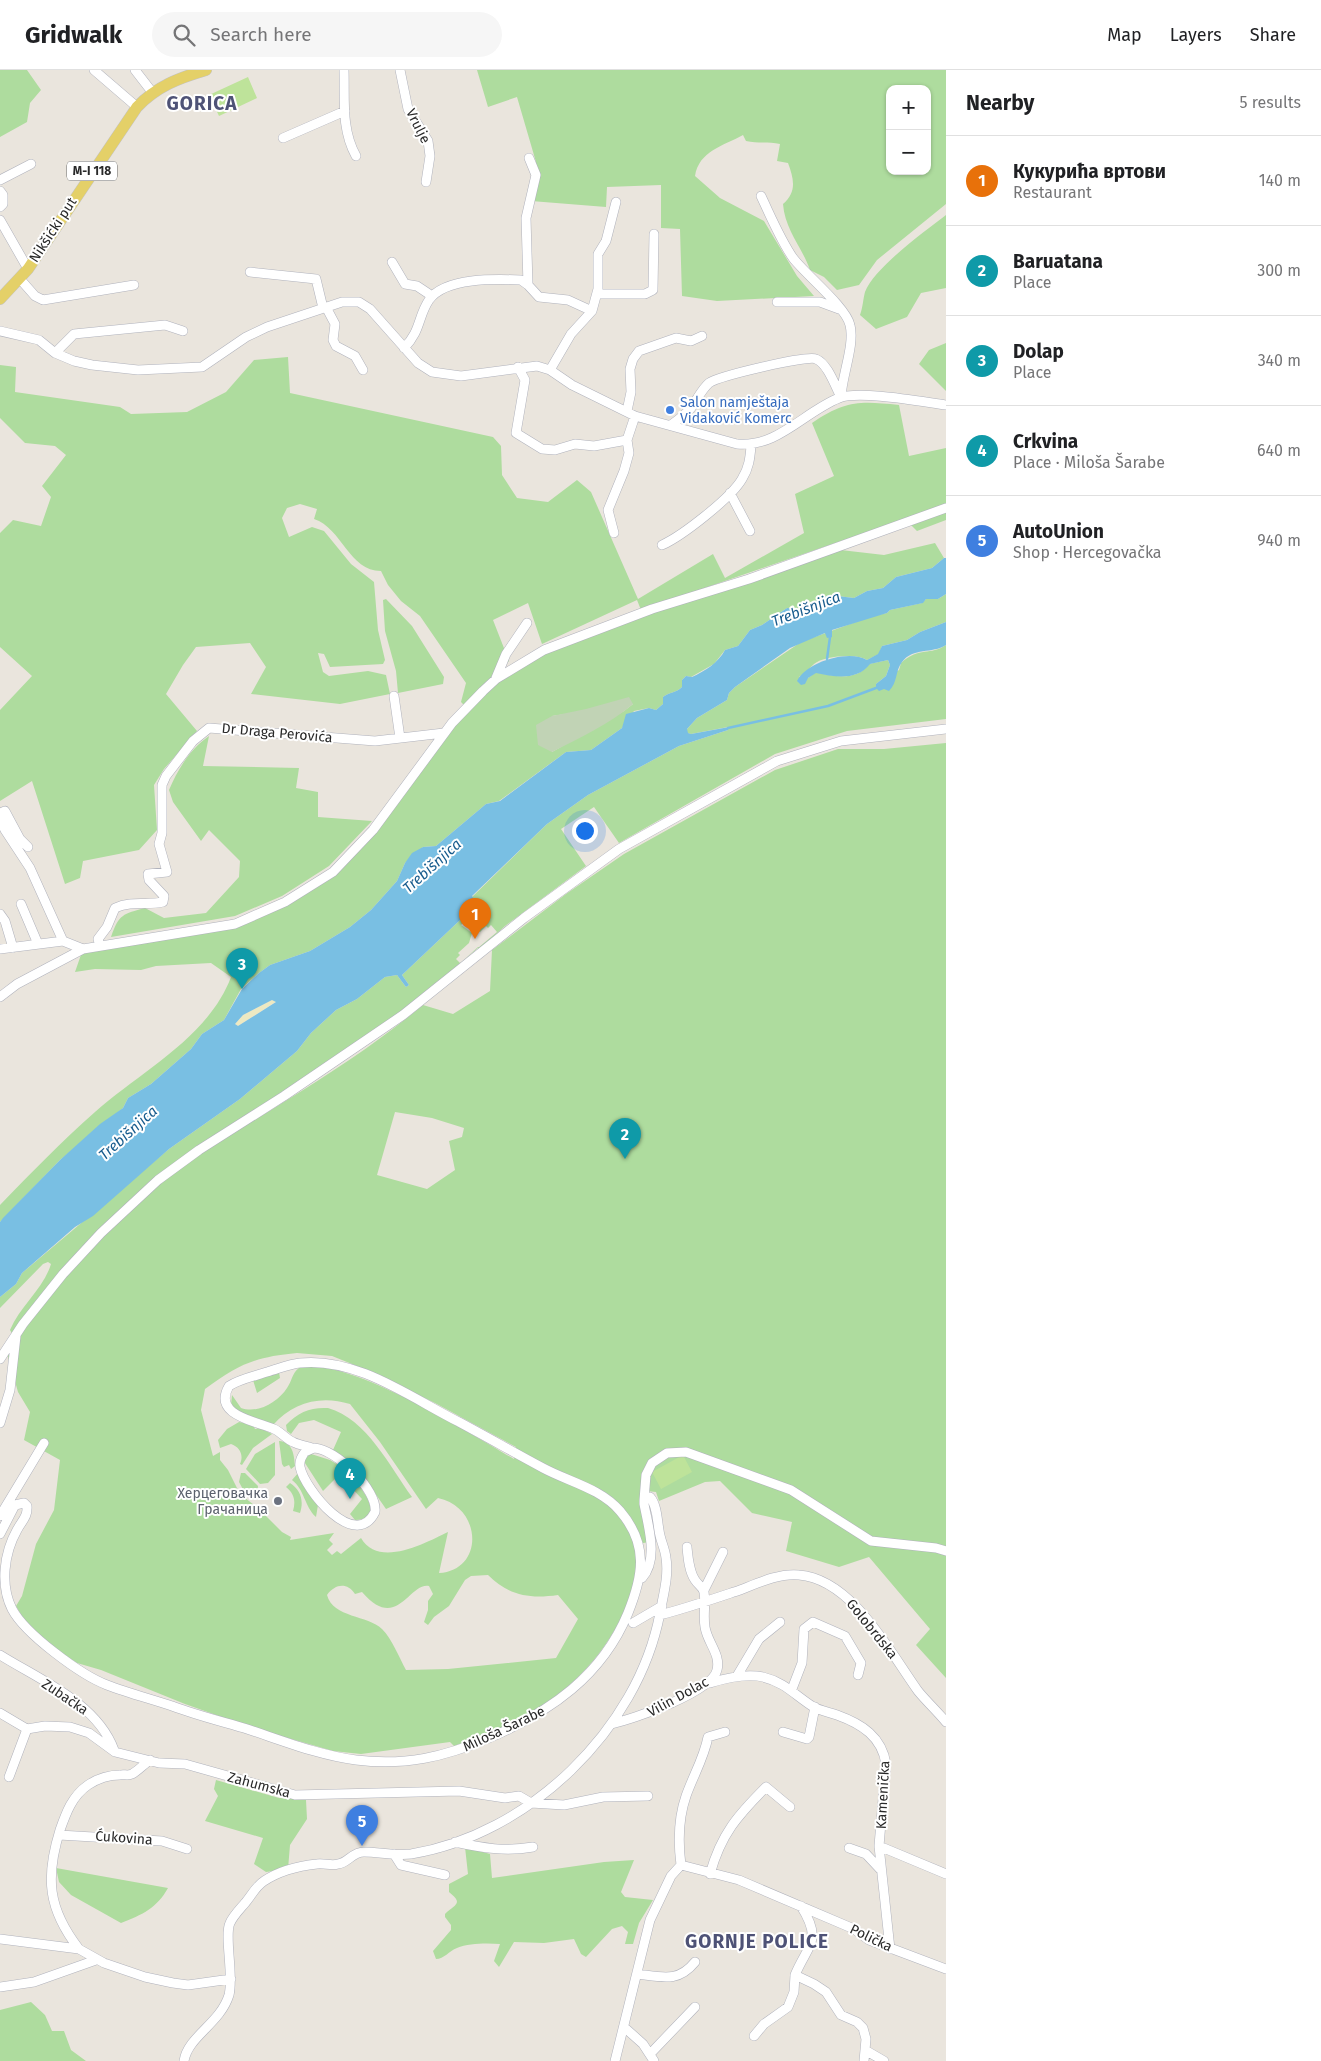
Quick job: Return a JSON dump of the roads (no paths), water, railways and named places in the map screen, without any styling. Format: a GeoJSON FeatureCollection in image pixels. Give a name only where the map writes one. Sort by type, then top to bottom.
{"type":"FeatureCollection","features":[{"type":"Feature","properties":{"kind":"main road","name":"Nikšićki put"},"geometry":{"type":"LineString","coordinates":[[0,299],[28,269],[137,107],[152,92],[168,82],[203,70]]}},
{"type":"Feature","properties":{"kind":"street"},"geometry":{"type":"LineString","coordinates":[[94,70],[137,107]]}},
{"type":"Feature","properties":{"kind":"street"},"geometry":{"type":"LineString","coordinates":[[135,70],[152,92]]}},
{"type":"Feature","properties":{"kind":"street"},"geometry":{"type":"LineString","coordinates":[[344,70],[344,125],[350,146],[356,156]]}},
{"type":"Feature","properties":{"kind":"street","name":"Vrulje"},"geometry":{"type":"LineString","coordinates":[[400,70],[408,109],[428,141],[430,156],[426,182]]}},
{"type":"Feature","properties":{"kind":"street"},"geometry":{"type":"LineString","coordinates":[[283,138],[345,111]]}},
{"type":"Feature","properties":{"kind":"street"},"geometry":{"type":"LineString","coordinates":[[528,285],[526,218],[536,174],[529,158]]}},
{"type":"Feature","properties":{"kind":"street"},"geometry":{"type":"LineString","coordinates":[[0,180],[31,164]]}},
{"type":"Feature","properties":{"kind":"street"},"geometry":{"type":"LineString","coordinates":[[0,191],[3,195],[3,204],[0,207]]}},
{"type":"Feature","properties":{"kind":"street"},"geometry":{"type":"LineString","coordinates":[[761,196],[792,256],[808,276],[828,293],[850,322],[852,334],[842,378],[841,397]]}},
{"type":"Feature","properties":{"kind":"street"},"geometry":{"type":"LineString","coordinates":[[550,370],[571,334],[592,311],[597,294],[598,254],[606,241],[616,202]]}},
{"type":"Feature","properties":{"kind":"street"},"geometry":{"type":"LineString","coordinates":[[0,220],[28,269]]}},
{"type":"Feature","properties":{"kind":"street"},"geometry":{"type":"LineString","coordinates":[[597,294],[646,294],[653,290],[654,234]]}},
{"type":"Feature","properties":{"kind":"street"},"geometry":{"type":"LineString","coordinates":[[392,262],[405,284],[417,286],[432,296]]}},
{"type":"Feature","properties":{"kind":"street"},"geometry":{"type":"LineString","coordinates":[[250,272],[316,279],[325,308],[335,324],[333,340],[336,346],[356,356],[361,363],[362,370]]}},
{"type":"Feature","properties":{"kind":"street"},"geometry":{"type":"LineString","coordinates":[[20,279],[35,296],[43,300],[134,285]]}},
{"type":"Feature","properties":{"kind":"street"},"geometry":{"type":"LineString","coordinates":[[404,348],[418,330],[428,301],[432,296],[455,284],[468,281],[515,280],[528,285],[539,297],[568,300],[592,311]]}},
{"type":"Feature","properties":{"kind":"street"},"geometry":{"type":"LineString","coordinates":[[0,331],[39,340],[55,353],[74,362],[138,370],[202,366],[253,333],[342,302],[359,302],[404,348],[432,372],[446,376],[461,376],[537,366],[550,370],[572,385],[631,413],[737,444],[751,446],[776,437],[841,397],[888,398],[946,404]]}},
{"type":"Feature","properties":{"kind":"street"},"geometry":{"type":"LineString","coordinates":[[777,302],[820,302],[839,309]]}},
{"type":"Feature","properties":{"kind":"street"},"geometry":{"type":"LineString","coordinates":[[55,353],[74,334],[165,325],[183,331]]}},
{"type":"Feature","properties":{"kind":"street"},"geometry":{"type":"LineString","coordinates":[[614,533],[608,510],[624,471],[628,453],[627,440],[631,413],[630,369],[633,360],[639,350],[676,338],[691,341],[702,336]]}},
{"type":"Feature","properties":{"kind":"street"},"geometry":{"type":"LineString","coordinates":[[671,425],[692,407],[710,383],[724,376],[765,368],[794,359],[808,357],[818,360],[826,368],[841,397]]}},
{"type":"Feature","properties":{"kind":"street"},"geometry":{"type":"LineString","coordinates":[[518,367],[525,380],[516,433],[531,444],[542,449],[555,450],[575,444],[594,446],[627,440]]}},
{"type":"Feature","properties":{"kind":"street"},"geometry":{"type":"LineString","coordinates":[[662,545],[685,532],[742,481],[748,467],[751,446]]}},
{"type":"Feature","properties":{"kind":"street"},"geometry":{"type":"LineString","coordinates":[[730,493],[750,531]]}},
{"type":"Feature","properties":{"kind":"street"},"geometry":{"type":"LineString","coordinates":[[0,997],[16,984],[82,949],[235,924],[285,902],[333,872],[373,830],[444,733],[467,706],[496,679],[544,650],[652,609],[749,579],[946,508]]}},
{"type":"Feature","properties":{"kind":"street"},"geometry":{"type":"LineString","coordinates":[[496,679],[506,654],[527,623]]}},
{"type":"Feature","properties":{"kind":"street"},"geometry":{"type":"LineString","coordinates":[[394,696],[400,738]]}},
{"type":"Feature","properties":{"kind":"street","name":"Dr Draga Perovića"},"geometry":{"type":"LineString","coordinates":[[100,946],[98,939],[107,927],[115,908],[144,902],[155,904],[163,902],[164,896],[149,880],[148,874],[167,872],[158,844],[162,833],[162,785],[166,776],[193,741],[209,728],[376,741],[444,733]]}},
{"type":"Feature","properties":{"kind":"street"},"geometry":{"type":"LineString","coordinates":[[0,1359],[63,1274],[101,1233],[158,1180],[403,1015],[524,918],[618,850],[777,761],[841,741],[946,729]]}},
{"type":"Feature","properties":{"kind":"street"},"geometry":{"type":"LineString","coordinates":[[0,813],[5,811],[20,839],[28,847]]}},
{"type":"Feature","properties":{"kind":"street"},"geometry":{"type":"LineString","coordinates":[[0,820],[4,830],[30,868],[63,941]]}},
{"type":"Feature","properties":{"kind":"street"},"geometry":{"type":"LineString","coordinates":[[21,904],[38,944]]}},
{"type":"Feature","properties":{"kind":"street"},"geometry":{"type":"LineString","coordinates":[[0,914],[6,921],[12,948]]}},
{"type":"Feature","properties":{"kind":"street"},"geometry":{"type":"LineString","coordinates":[[0,949],[63,941],[82,949]]}},
{"type":"Feature","properties":{"kind":"street"},"geometry":{"type":"LineString","coordinates":[[0,1423],[10,1390],[16,1336]]}},
{"type":"Feature","properties":{"kind":"street","name":"Miloša Šarabe"},"geometry":{"type":"LineString","coordinates":[[0,1534],[15,1505],[24,1503],[28,1513],[12,1539],[5,1570],[7,1598],[22,1624],[47,1647],[88,1675],[106,1684],[332,1756],[375,1762],[407,1762],[443,1756],[509,1730],[554,1706],[577,1687],[613,1643],[624,1622],[641,1579],[638,1544],[632,1530],[612,1504],[596,1492],[546,1470],[490,1438],[363,1373],[328,1364],[298,1363],[229,1386],[225,1399],[231,1411],[237,1416],[275,1430],[292,1442]]}},
{"type":"Feature","properties":{"kind":"street"},"geometry":{"type":"LineString","coordinates":[[292,1442],[323,1450],[352,1470],[374,1498],[376,1507],[371,1519],[357,1526],[343,1522],[320,1499],[302,1473],[300,1460],[292,1442]]}},
{"type":"Feature","properties":{"kind":"street"},"geometry":{"type":"LineString","coordinates":[[0,1516],[44,1443]]}},
{"type":"Feature","properties":{"kind":"street"},"geometry":{"type":"LineString","coordinates":[[300,1460],[305,1452],[312,1448]]}},
{"type":"Feature","properties":{"kind":"street"},"geometry":{"type":"LineString","coordinates":[[641,1579],[646,1574],[650,1558],[650,1534],[644,1500],[646,1475],[652,1463],[667,1453],[686,1452],[791,1490],[871,1541],[936,1548],[946,1551]]}},
{"type":"Feature","properties":{"kind":"street"},"geometry":{"type":"LineString","coordinates":[[184,2061],[188,2048],[221,2012],[229,1995],[231,1979],[230,1922],[260,1884],[276,1874],[298,1867],[344,1863],[353,1854],[361,1852],[409,1854],[455,1842],[495,1824],[531,1803],[572,1770],[612,1724],[646,1664],[654,1643],[661,1610],[666,1558],[660,1541],[654,1503],[650,1497],[644,1500]]}},
{"type":"Feature","properties":{"kind":"street","name":"Vilin Dolac"},"geometry":{"type":"LineString","coordinates":[[612,1724],[639,1718],[710,1683],[717,1671],[717,1659],[705,1627],[704,1590],[694,1579],[688,1561],[687,1547]]}},
{"type":"Feature","properties":{"kind":"street"},"geometry":{"type":"LineString","coordinates":[[704,1590],[723,1552]]}},
{"type":"Feature","properties":{"kind":"street","name":"Golobrdska"},"geometry":{"type":"LineString","coordinates":[[633,1623],[661,1610],[705,1601],[765,1580],[799,1575],[830,1586],[850,1601],[894,1655],[931,1707],[946,1722]]}},
{"type":"Feature","properties":{"kind":"street"},"geometry":{"type":"LineString","coordinates":[[737,1676],[759,1639],[780,1622]]}},
{"type":"Feature","properties":{"kind":"street"},"geometry":{"type":"LineString","coordinates":[[792,1689],[802,1663],[802,1636],[804,1628],[809,1623],[817,1623],[848,1639],[861,1663],[858,1675]]}},
{"type":"Feature","properties":{"kind":"street","name":"Zubačka"},"geometry":{"type":"LineString","coordinates":[[0,1655],[76,1702],[94,1717],[108,1736],[115,1752]]}},
{"type":"Feature","properties":{"kind":"street","name":"Kamenička"},"geometry":{"type":"LineString","coordinates":[[710,1683],[737,1676],[763,1676],[792,1689],[815,1708],[838,1715],[869,1732],[884,1752],[886,1779],[879,1846],[890,1949]]}},
{"type":"Feature","properties":{"kind":"street"},"geometry":{"type":"LineString","coordinates":[[783,1732],[807,1739],[815,1708]]}},
{"type":"Feature","properties":{"kind":"street"},"geometry":{"type":"LineString","coordinates":[[0,1713],[27,1729],[9,1777]]}},
{"type":"Feature","properties":{"kind":"street","name":"Zahumska"},"geometry":{"type":"LineString","coordinates":[[27,1729],[45,1726],[70,1727],[89,1734],[115,1752],[159,1763],[185,1764],[295,1795],[459,1791],[505,1798],[519,1796],[531,1803],[564,1805],[604,1797],[648,1796]]}},
{"type":"Feature","properties":{"kind":"street"},"geometry":{"type":"LineString","coordinates":[[615,2061],[656,1903],[671,1876],[681,1865],[678,1846],[680,1819],[686,1797],[706,1749],[708,1738],[725,1732]]}},
{"type":"Feature","properties":{"kind":"street"},"geometry":{"type":"LineString","coordinates":[[150,1760],[131,1775],[107,1776],[86,1787],[73,1799],[59,1835],[52,1862],[52,1895],[56,1913],[65,1932],[79,1949],[96,1960],[145,1977],[173,1983],[188,1985],[231,1979]]}},
{"type":"Feature","properties":{"kind":"street"},"geometry":{"type":"LineString","coordinates":[[710,1874],[716,1851],[730,1826],[766,1787],[790,1807]]}},
{"type":"Feature","properties":{"kind":"street","name":"Ćukovina"},"geometry":{"type":"LineString","coordinates":[[59,1835],[162,1841],[187,1849]]}},
{"type":"Feature","properties":{"kind":"street"},"geometry":{"type":"LineString","coordinates":[[455,1842],[494,1850],[515,1850],[533,1847]]}},
{"type":"Feature","properties":{"kind":"street"},"geometry":{"type":"LineString","coordinates":[[879,1846],[946,1874]]}},
{"type":"Feature","properties":{"kind":"street"},"geometry":{"type":"LineString","coordinates":[[850,1848],[866,1854],[880,1869]]}},
{"type":"Feature","properties":{"kind":"street"},"geometry":{"type":"LineString","coordinates":[[394,1854],[401,1865],[445,1875]]}},
{"type":"Feature","properties":{"kind":"street","name":"Polička"},"geometry":{"type":"LineString","coordinates":[[681,1865],[739,1880],[854,1929],[869,1940],[890,1949],[945,1965]]}},
{"type":"Feature","properties":{"kind":"street"},"geometry":{"type":"LineString","coordinates":[[754,2036],[764,2024],[788,2008],[794,1992],[796,1975],[810,1950],[813,1936],[808,1917],[801,1906]]}},
{"type":"Feature","properties":{"kind":"street"},"geometry":{"type":"LineString","coordinates":[[0,1939],[79,1949]]}},
{"type":"Feature","properties":{"kind":"street"},"geometry":{"type":"LineString","coordinates":[[0,1988],[34,1982],[96,1960]]}},
{"type":"Feature","properties":{"kind":"street"},"geometry":{"type":"LineString","coordinates":[[637,1974],[674,1977],[684,1975],[695,1962]]}},
{"type":"Feature","properties":{"kind":"street"},"geometry":{"type":"LineString","coordinates":[[796,1975],[826,1992],[841,2015],[857,2022],[863,2028],[866,2039],[864,2061]]}},
{"type":"Feature","properties":{"kind":"street"},"geometry":{"type":"LineString","coordinates":[[624,2027],[643,2044],[652,2057],[695,2007]]}},
{"type":"Feature","properties":{"kind":"street"},"geometry":{"type":"LineString","coordinates":[[865,2050],[884,2061]]}},
{"type":"Feature","properties":{"kind":"water","name":"Trebišnjica"},"geometry":{"type":"Polygon","coordinates":[[[946,558],[946,594],[938,599],[926,599],[923,603],[890,610],[887,613],[832,630],[832,637],[827,638],[825,633],[790,648],[735,687],[729,693],[727,700],[697,718],[687,729],[688,733],[691,734],[729,727],[728,730],[679,746],[588,795],[547,824],[472,896],[477,904],[402,975],[409,985],[406,987],[397,975],[385,977],[357,999],[336,1010],[311,1033],[297,1051],[240,1099],[169,1149],[93,1216],[75,1227],[22,1273],[16,1284],[0,1297],[0,1222],[3,1218],[60,1160],[100,1124],[123,1108],[128,1098],[151,1084],[191,1049],[202,1034],[224,1020],[242,989],[259,973],[270,965],[310,951],[350,927],[371,910],[397,881],[412,853],[423,847],[436,846],[486,804],[500,801],[566,752],[591,750],[622,728],[626,714],[649,708],[656,710],[663,704],[663,697],[682,687],[682,680],[686,676],[692,677],[715,663],[725,650],[738,646],[750,630],[762,625],[787,608],[798,609],[829,595],[854,598],[867,591],[883,588],[896,577],[932,568],[946,558]],[[272,1000],[243,1015],[235,1024],[238,1026],[276,1002],[272,1000]]]}},
{"type":"Feature","properties":{"kind":"water"},"geometry":{"type":"Polygon","coordinates":[[[946,622],[946,645],[941,648],[917,652],[906,657],[900,665],[894,684],[889,691],[884,689],[879,691],[876,688],[876,684],[886,676],[890,665],[888,660],[870,664],[859,673],[852,675],[831,676],[816,673],[808,678],[805,684],[801,685],[797,681],[809,668],[818,663],[829,659],[850,656],[867,660],[878,654],[882,646],[907,640],[920,632],[946,622]]]}},
{"type":"Feature","properties":{"kind":"waterway"},"geometry":{"type":"LineString","coordinates":[[827,659],[830,637]]}},
{"type":"Feature","properties":{"kind":"waterway"},"geometry":{"type":"LineString","coordinates":[[728,728],[828,706],[876,688]]}},
{"type":"Feature","properties":{"kind":"place","name":"Salon namještaja Vidaković Komerc"},"geometry":{"type":"Point","coordinates":[670,410]}},
{"type":"Feature","properties":{"kind":"place","name":"Кукурића вртови"},"geometry":{"type":"Point","coordinates":[475,939]}},
{"type":"Feature","properties":{"kind":"place","name":"Dolap"},"geometry":{"type":"Point","coordinates":[242,989]}},
{"type":"Feature","properties":{"kind":"place","name":"Baruatana"},"geometry":{"type":"Point","coordinates":[625,1159]}},
{"type":"Feature","properties":{"kind":"place","name":"Crkvina"},"geometry":{"type":"Point","coordinates":[350,1499]}},
{"type":"Feature","properties":{"kind":"place","name":"Херцеговачка Грачаница"},"geometry":{"type":"Point","coordinates":[278,1501]}},
{"type":"Feature","properties":{"kind":"place","name":"AutoUnion"},"geometry":{"type":"Point","coordinates":[362,1846]}},
{"type":"Feature","properties":{"kind":"district","name":"GORICA"},"geometry":{"type":"Point","coordinates":[202,103]}},
{"type":"Feature","properties":{"kind":"district","name":"GORNJE POLICE"},"geometry":{"type":"Point","coordinates":[757,1941]}}]}
